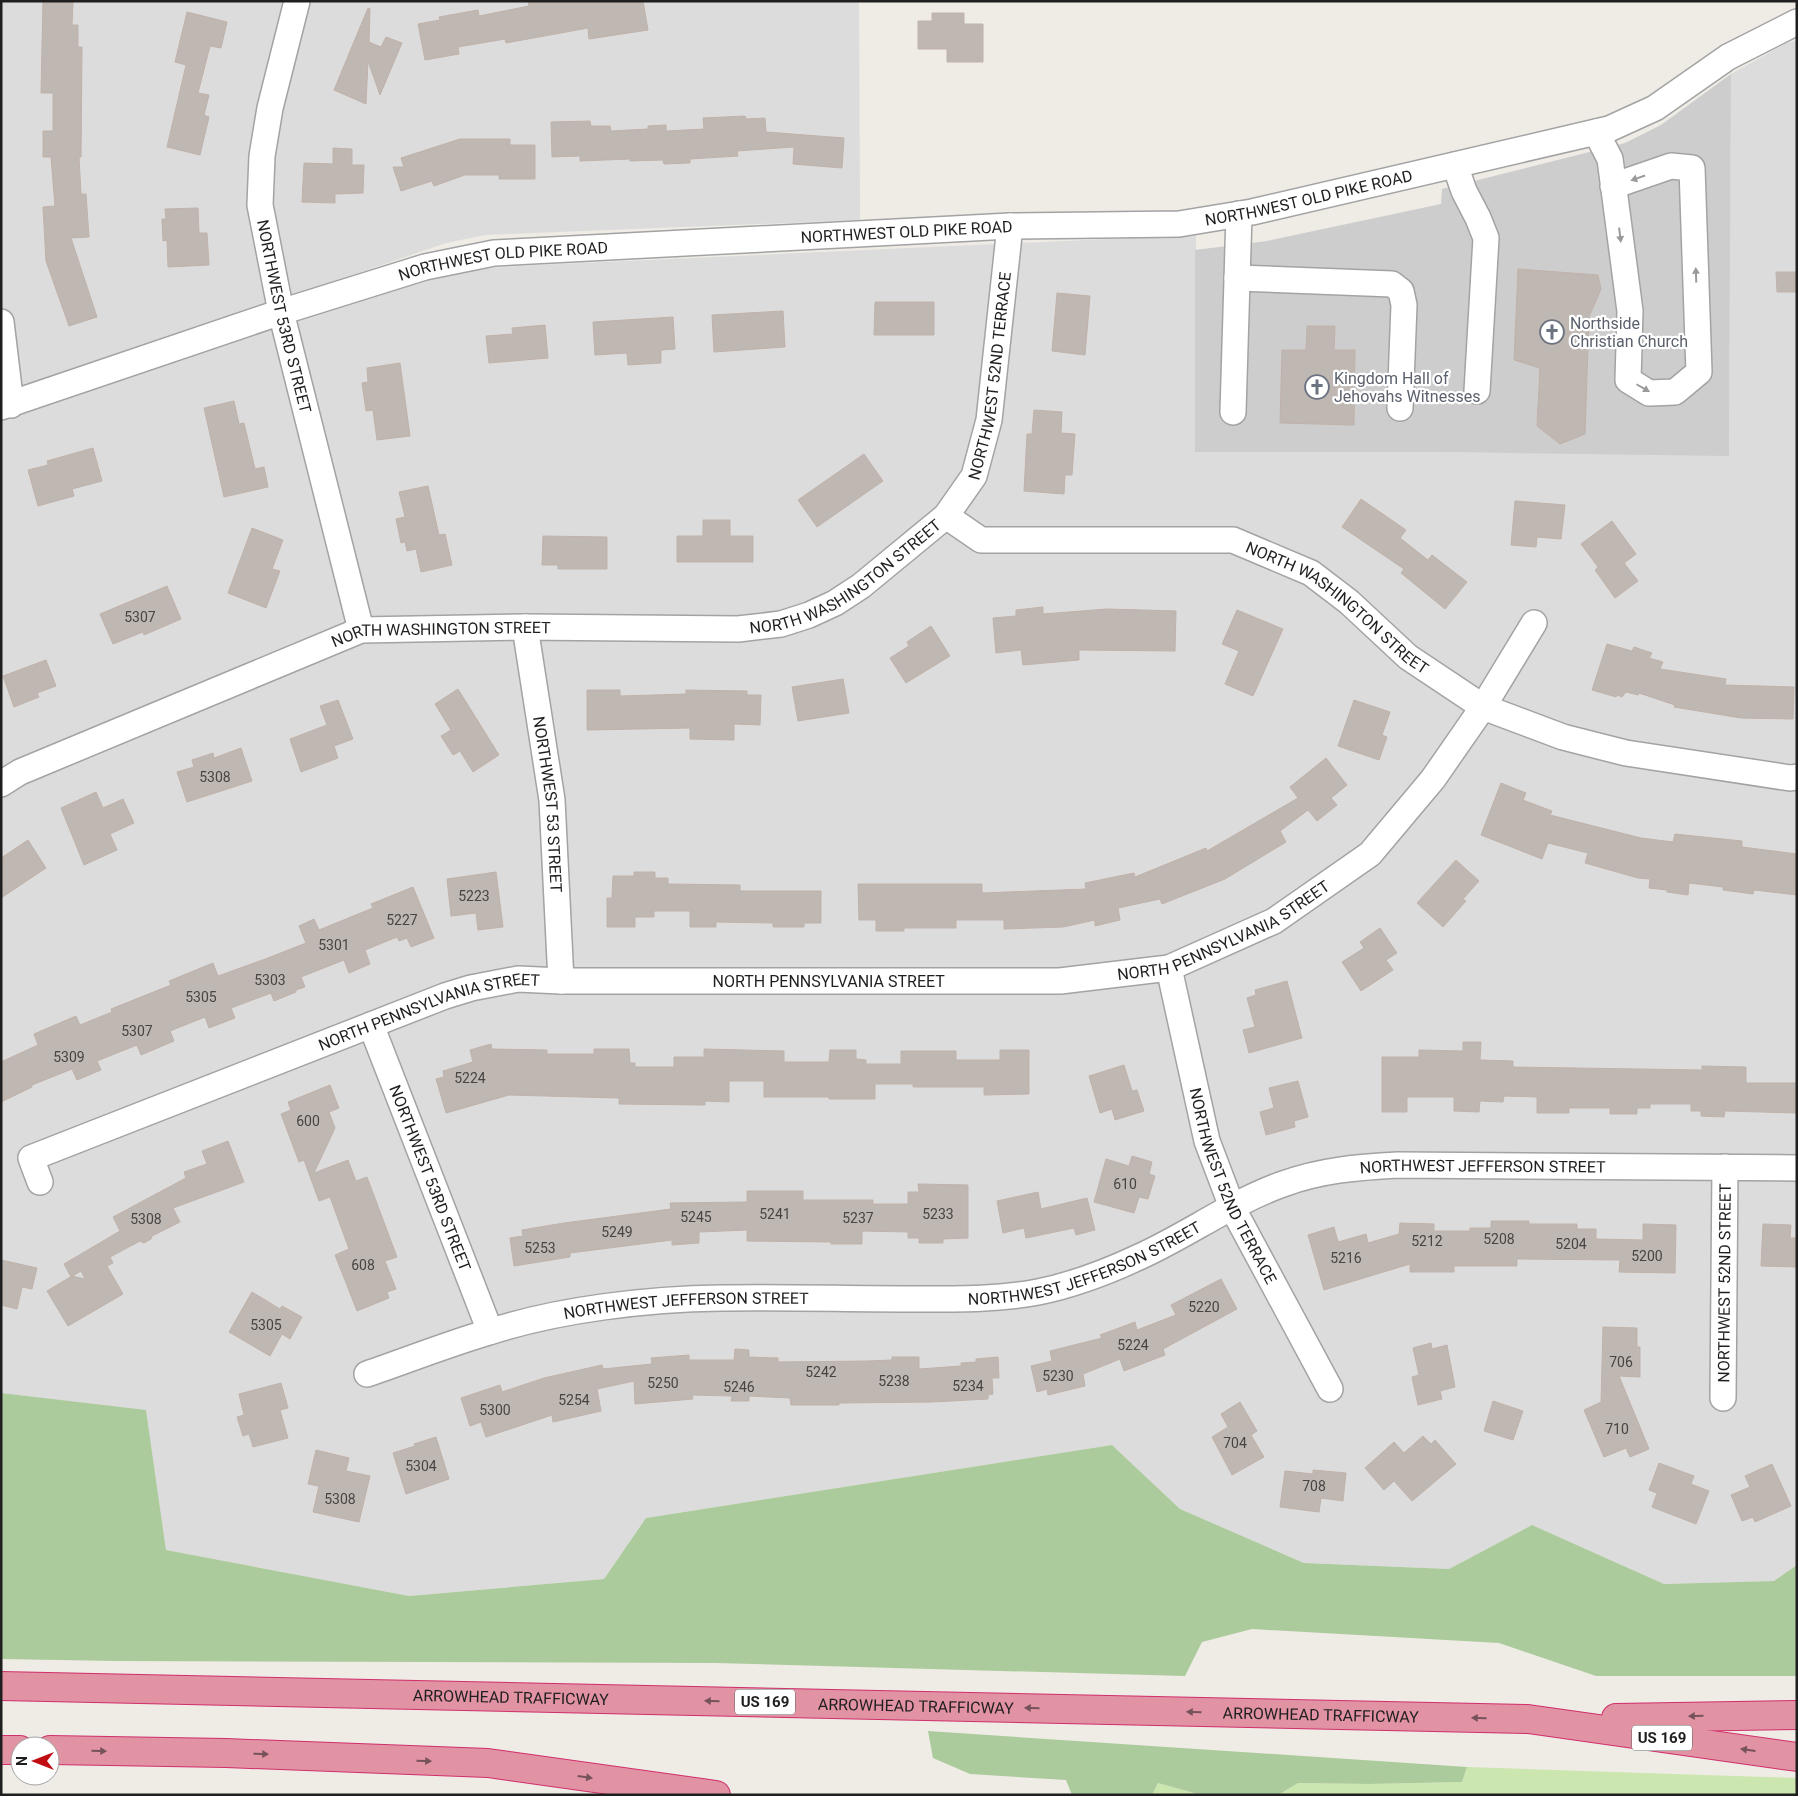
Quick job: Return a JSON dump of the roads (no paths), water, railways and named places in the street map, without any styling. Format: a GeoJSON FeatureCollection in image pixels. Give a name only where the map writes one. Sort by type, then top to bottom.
{"type":"FeatureCollection","features":[{"type":"Feature","properties":{"kind":"highway","name":"ARROWHEAD TRAFFICWAY"},"geometry":{"type":"LineString","coordinates":[[1,1686],[1528,1719],[1797,1757]]}},
{"type":"Feature","properties":{"kind":"highway"},"geometry":{"type":"LineString","coordinates":[[1528,1719],[1797,1715]]}},
{"type":"Feature","properties":{"kind":"highway"},"geometry":{"type":"LineString","coordinates":[[60,1750],[226,1753],[488,1764],[716,1795]]}},
{"type":"Feature","properties":{"kind":"street","name":"NORTHWEST 53RD STREET"},"geometry":{"type":"LineString","coordinates":[[298,1],[270,108],[262,156],[260,205],[281,312],[361,630]]}},
{"type":"Feature","properties":{"kind":"street","name":"NORTHWEST OLD PIKE ROAD"},"geometry":{"type":"LineString","coordinates":[[6,406],[281,312],[425,267],[494,253],[1010,226],[1179,224],[1252,212],[1609,128],[1655,108],[1728,57],[1797,22]]}},
{"type":"Feature","properties":{"kind":"street"},"geometry":{"type":"LineString","coordinates":[[1596,132],[1610,158],[1614,186],[1630,311],[1628,380],[1649,393],[1674,392],[1699,372],[1692,168],[1671,166],[1614,186]]}},
{"type":"Feature","properties":{"kind":"street"},"geometry":{"type":"LineString","coordinates":[[1455,165],[1464,192],[1486,238],[1477,391]]}},
{"type":"Feature","properties":{"kind":"street"},"geometry":{"type":"LineString","coordinates":[[1233,412],[1238,214]]}},
{"type":"Feature","properties":{"kind":"street","name":"NORTHWEST 52ND TERRACE"},"geometry":{"type":"LineString","coordinates":[[946,516],[974,476],[989,420],[1010,226]]}},
{"type":"Feature","properties":{"kind":"street"},"geometry":{"type":"LineString","coordinates":[[1237,278],[1392,284],[1401,291],[1404,305],[1400,408]]}},
{"type":"Feature","properties":{"kind":"street"},"geometry":{"type":"LineString","coordinates":[[1,322],[6,406]]}},
{"type":"Feature","properties":{"kind":"street","name":"NORTH WASHINGTON STREET"},"geometry":{"type":"LineString","coordinates":[[1,784],[20,772],[361,630],[525,627],[738,629],[781,624],[809,615],[861,586],[946,516],[981,540],[1233,540],[1311,573],[1349,602],[1408,657],[1484,707],[1563,736],[1626,754],[1790,778],[1797,777]]}},
{"type":"Feature","properties":{"kind":"street","name":"NORTH PENNSYLVANIA STREET"},"geometry":{"type":"LineString","coordinates":[[40,1182],[30,1158],[445,996],[471,988],[518,979],[561,981],[1060,980],[1169,968],[1274,921],[1370,854],[1433,779],[1484,707],[1534,624]]}},
{"type":"Feature","properties":{"kind":"street","name":"NORTHWEST 53 STREET"},"geometry":{"type":"LineString","coordinates":[[525,627],[552,800],[561,981]]}},
{"type":"Feature","properties":{"kind":"street","name":"NORTHWEST 52ND TERRACE"},"geometry":{"type":"LineString","coordinates":[[1169,968],[1207,1140],[1232,1207],[1330,1389]]}},
{"type":"Feature","properties":{"kind":"street","name":"NORTHWEST 53RD STREET"},"geometry":{"type":"LineString","coordinates":[[371,1025],[490,1331]]}},
{"type":"Feature","properties":{"kind":"street","name":"NORTHWEST JEFFERSON STREET"},"geometry":{"type":"LineString","coordinates":[[367,1374],[490,1331],[533,1320],[601,1308],[661,1301],[720,1298],[980,1299],[1038,1292],[1086,1279],[1141,1257],[1232,1207],[1280,1185],[1309,1175],[1348,1167],[1398,1165],[1797,1168]]}},
{"type":"Feature","properties":{"kind":"street","name":"NORTHWEST 52ND STREET"},"geometry":{"type":"LineString","coordinates":[[1723,1398],[1725,1167]]}},
{"type":"Feature","properties":{"kind":"place","name":"Northside Christian Church"},"geometry":{"type":"Point","coordinates":[1552,332]}},
{"type":"Feature","properties":{"kind":"place","name":"Kingdom Hall of Jehovahs Witnesses"},"geometry":{"type":"Point","coordinates":[1317,387]}}]}
